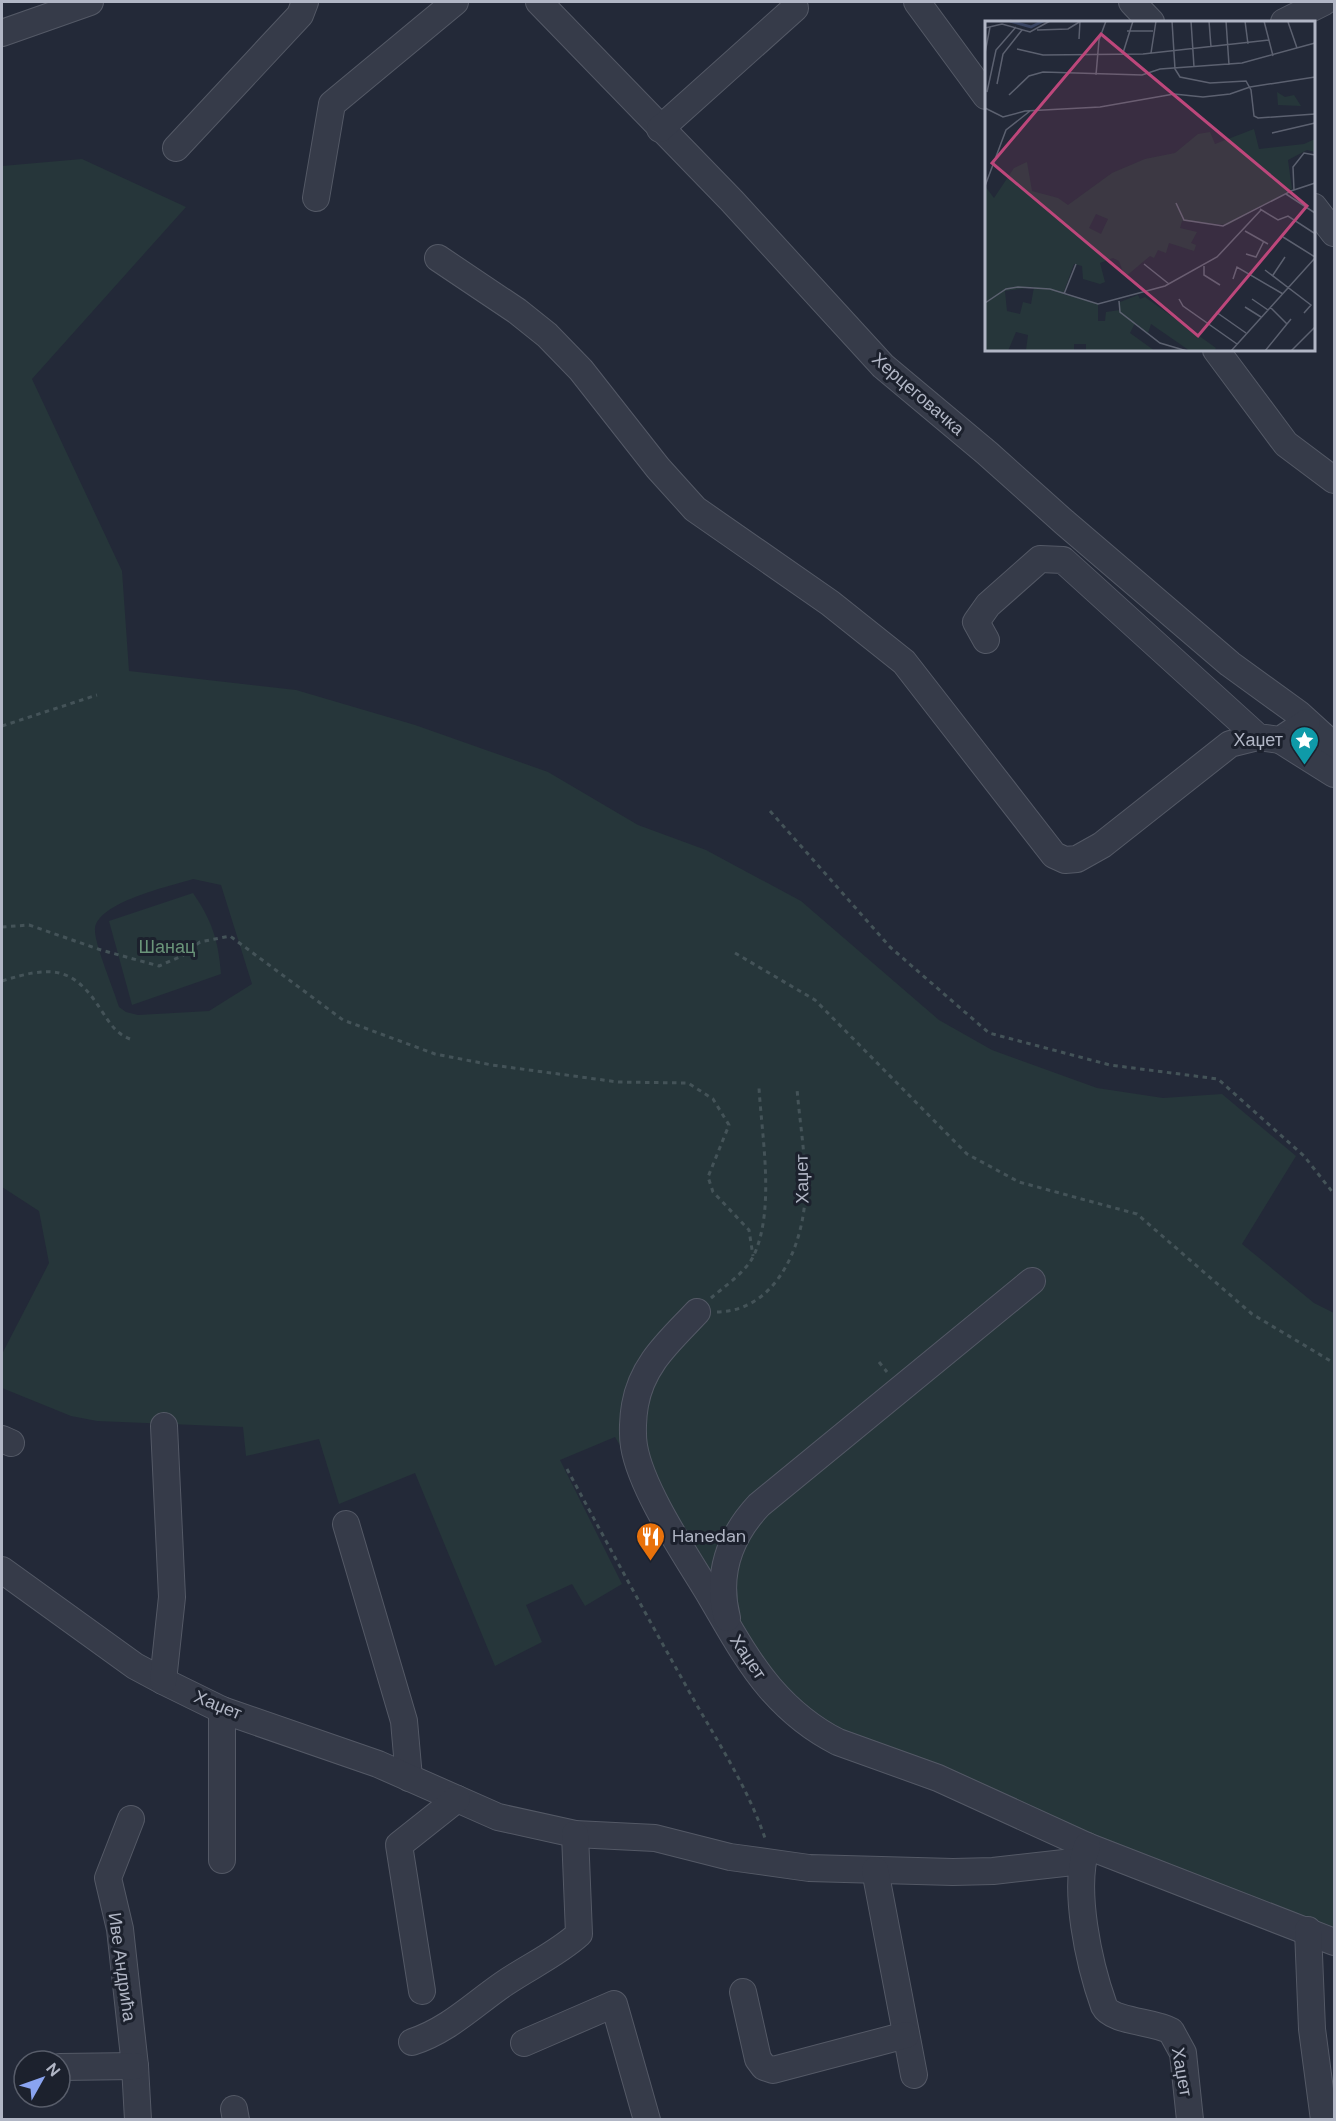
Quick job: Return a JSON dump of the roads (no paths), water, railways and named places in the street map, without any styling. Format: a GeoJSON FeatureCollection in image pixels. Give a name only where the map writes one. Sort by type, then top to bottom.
{"type":"FeatureCollection","features":[{"type":"Feature","properties":{"kind":"street"},"geometry":{"type":"LineString","coordinates":[[2,33],[90,2]]}},
{"type":"Feature","properties":{"kind":"street"},"geometry":{"type":"LineString","coordinates":[[176,148],[300,15],[305,2]]}},
{"type":"Feature","properties":{"kind":"street"},"geometry":{"type":"LineString","coordinates":[[316,198],[332,104],[455,2]]}},
{"type":"Feature","properties":{"kind":"street","name":"Херцеговачка"},"geometry":{"type":"LineString","coordinates":[[539,2],[732,201],[883,366],[1230,664],[1299,714],[1335,746]]}},
{"type":"Feature","properties":{"kind":"street"},"geometry":{"type":"LineString","coordinates":[[917,2],[985,93]]}},
{"type":"Feature","properties":{"kind":"street"},"geometry":{"type":"LineString","coordinates":[[1132,2],[1149,21]]}},
{"type":"Feature","properties":{"kind":"street"},"geometry":{"type":"LineString","coordinates":[[1286,21],[1324,2]]}},
{"type":"Feature","properties":{"kind":"street"},"geometry":{"type":"LineString","coordinates":[[660,129],[795,8]]}},
{"type":"Feature","properties":{"kind":"street"},"geometry":{"type":"LineString","coordinates":[[1315,208],[1334,232]]}},
{"type":"Feature","properties":{"kind":"street"},"geometry":{"type":"LineString","coordinates":[[438,258],[517,311],[547,335],[581,370],[658,468],[695,509],[830,603],[904,662],[1054,855],[1065,860],[1077,859],[1094,849],[1230,744],[1269,738],[1307,722]]}},
{"type":"Feature","properties":{"kind":"street"},"geometry":{"type":"LineString","coordinates":[[1217,351],[1286,444],[1335,480]]}},
{"type":"Feature","properties":{"kind":"street"},"geometry":{"type":"LineString","coordinates":[[986,640],[976,622],[988,605],[1040,559],[1063,560],[1269,738],[1335,774]]}},
{"type":"Feature","properties":{"kind":"street"},"geometry":{"type":"LineString","coordinates":[[730,1630],[723,1596],[724,1568],[734,1537],[746,1519],[776,1491],[1032,1281]]}},
{"type":"Feature","properties":{"kind":"street","name":"Хаџет"},"geometry":{"type":"LineString","coordinates":[[697,1312],[652,1359],[642,1377],[634,1406],[634,1446],[651,1493],[730,1630],[768,1686],[794,1713],[825,1736],[938,1779],[1085,1854],[1308,1930],[1335,1942]]}},
{"type":"Feature","properties":{"kind":"street"},"geometry":{"type":"LineString","coordinates":[[162,1681],[171,1597],[164,1426]]}},
{"type":"Feature","properties":{"kind":"street"},"geometry":{"type":"LineString","coordinates":[[346,1524],[405,1720],[409,1778]]}},
{"type":"Feature","properties":{"kind":"street","name":"Хаџет"},"geometry":{"type":"LineString","coordinates":[[2,1570],[135,1666],[162,1681],[222,1710],[311,1739],[409,1778],[498,1818],[575,1834],[655,1838],[770,1864],[875,1870],[993,1871],[1085,1854]]}},
{"type":"Feature","properties":{"kind":"street"},"geometry":{"type":"LineString","coordinates":[[222,1710],[222,1860]]}},
{"type":"Feature","properties":{"kind":"street"},"geometry":{"type":"LineString","coordinates":[[422,1991],[399,1845],[457,1799]]}},
{"type":"Feature","properties":{"kind":"street","name":"Иве Андрића"},"geometry":{"type":"LineString","coordinates":[[131,1819],[108,1878],[120,1929],[135,2066],[138,2120]]}},
{"type":"Feature","properties":{"kind":"street"},"geometry":{"type":"LineString","coordinates":[[412,2042],[455,2022],[505,1983],[564,1948],[579,1934],[580,1909],[575,1834]]}},
{"type":"Feature","properties":{"kind":"street","name":"Хаџет"},"geometry":{"type":"LineString","coordinates":[[1085,1854],[1081,1897],[1104,2006],[1113,2015],[1143,2021],[1171,2031],[1183,2053],[1190,2120]]}},
{"type":"Feature","properties":{"kind":"street"},"geometry":{"type":"LineString","coordinates":[[875,1870],[914,2075]]}},
{"type":"Feature","properties":{"kind":"street"},"geometry":{"type":"LineString","coordinates":[[1308,1930],[1312,2029],[1324,2120]]}},
{"type":"Feature","properties":{"kind":"street"},"geometry":{"type":"LineString","coordinates":[[743,1992],[758,2059],[764,2067],[772,2070],[906,2035]]}},
{"type":"Feature","properties":{"kind":"street"},"geometry":{"type":"LineString","coordinates":[[524,2043],[614,2004],[647,2120]]}},
{"type":"Feature","properties":{"kind":"street"},"geometry":{"type":"LineString","coordinates":[[72,2067],[135,2066]]}},
{"type":"Feature","properties":{"kind":"place","name":"Хаџет"},"geometry":{"type":"Point","coordinates":[1304,766]}},
{"type":"Feature","properties":{"kind":"place","name":"Hanedan"},"geometry":{"type":"Point","coordinates":[651,1562]}},
{"type":"Feature","properties":{"kind":"park label","name":"Шанац"},"geometry":{"type":"Point","coordinates":[167,947]}}]}
